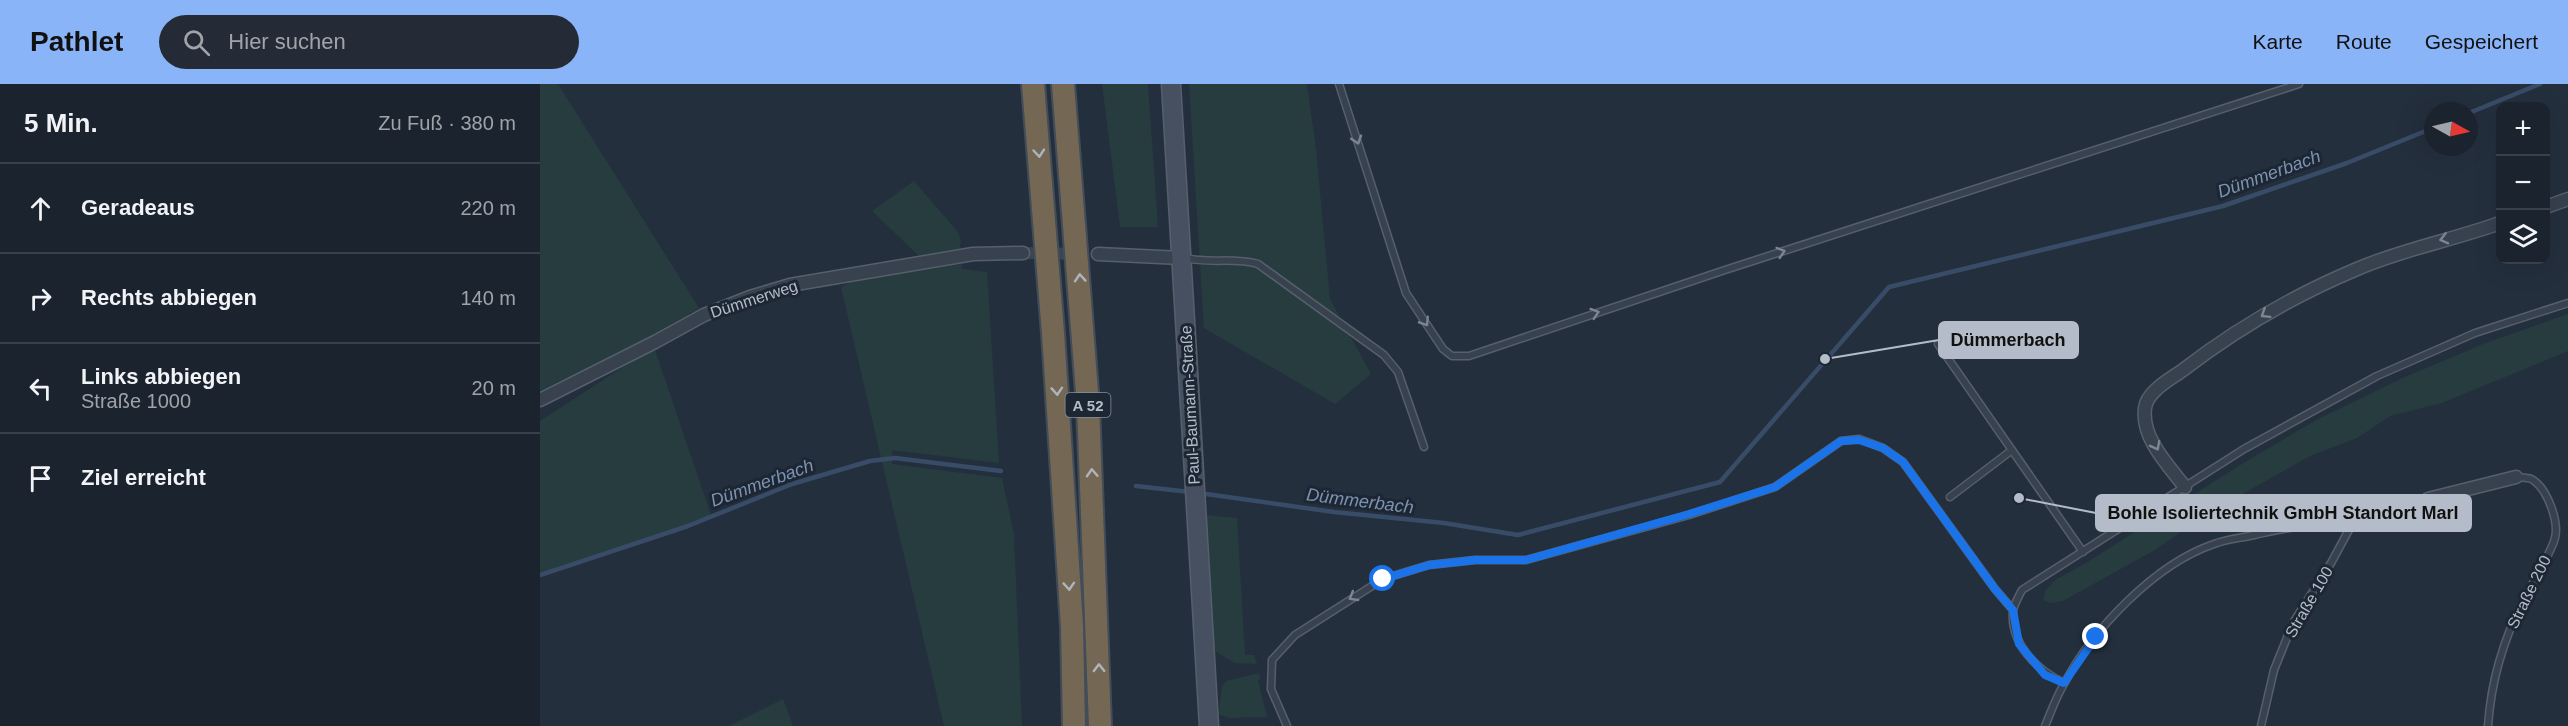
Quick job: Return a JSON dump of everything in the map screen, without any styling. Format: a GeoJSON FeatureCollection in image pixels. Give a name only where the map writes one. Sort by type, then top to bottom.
{"type":"FeatureCollection","features":[{"type":"Feature","properties":{"kind":"highway","name":"A 52"},"geometry":{"type":"LineString","coordinates":[[1063,84],[1088,405],[1100,726]]}},
{"type":"Feature","properties":{"kind":"highway","name":"A 52"},"geometry":{"type":"LineString","coordinates":[[1033,88],[1067,544],[1072,626],[1074,726]]}},
{"type":"Feature","properties":{"kind":"main road","name":"Paul-Baumann-Straße"},"geometry":{"type":"LineString","coordinates":[[1171,84],[1209,726]]}},
{"type":"Feature","properties":{"kind":"street"},"geometry":{"type":"LineString","coordinates":[[2550,206],[2568,199]]}},
{"type":"Feature","properties":{"kind":"street"},"geometry":{"type":"LineString","coordinates":[[2185,487],[2157,450],[2144,423],[2145,405],[2152,394],[2211,348],[2274,309],[2357,269],[2429,243],[2496,224]]}},
{"type":"Feature","properties":{"kind":"street","name":"Dümmerweg"},"geometry":{"type":"LineString","coordinates":[[540,400],[704,315],[760,294],[790,285],[973,254],[1023,253]]}},
{"type":"Feature","properties":{"kind":"street"},"geometry":{"type":"LineString","coordinates":[[1098,254],[1181,258]]}},
{"type":"Feature","properties":{"kind":"street"},"geometry":{"type":"LineString","coordinates":[[2428,499],[2516,477]]}},
{"type":"Feature","properties":{"kind":"lane"},"geometry":{"type":"LineString","coordinates":[[1339,84],[1406,293],[1443,349],[1452,356],[1469,356],[2299,84]]}},
{"type":"Feature","properties":{"kind":"lane"},"geometry":{"type":"LineString","coordinates":[[1181,258],[1198,261],[1250,261],[1258,264],[1384,355],[1398,372],[1424,447]]}},
{"type":"Feature","properties":{"kind":"lane"},"geometry":{"type":"LineString","coordinates":[[2013,610],[2022,590],[2043,574],[2083,552],[2244,448],[2377,376],[2475,333],[2568,303]]}},
{"type":"Feature","properties":{"kind":"lane"},"geometry":{"type":"LineString","coordinates":[[1938,344],[2083,552]]}},
{"type":"Feature","properties":{"kind":"lane"},"geometry":{"type":"LineString","coordinates":[[1287,726],[1270,689],[1272,660],[1295,635],[1383,579],[1429,565],[1475,560],[1526,560],[1689,514],[1775,487],[1841,441],[1859,440],[1883,448],[1903,462],[1995,589],[2013,610],[2019,644],[2045,675],[2064,683]]}},
{"type":"Feature","properties":{"kind":"lane"},"geometry":{"type":"LineString","coordinates":[[1950,497],[2012,450]]}},
{"type":"Feature","properties":{"kind":"lane","name":"Straße 200"},"geometry":{"type":"LineString","coordinates":[[2488,726],[2491,694],[2502,648],[2517,612],[2555,538],[2555,522],[2543,490],[2533,480],[2516,477]]}},
{"type":"Feature","properties":{"kind":"lane"},"geometry":{"type":"LineString","coordinates":[[2045,726],[2064,683],[2110,621],[2166,566],[2214,544],[2401,508],[2428,499]]}},
{"type":"Feature","properties":{"kind":"lane","name":"Straße 100"},"geometry":{"type":"LineString","coordinates":[[2261,726],[2274,670],[2293,623],[2331,563],[2357,516]]}},
{"type":"Feature","properties":{"kind":"green space"},"geometry":{"type":"Polygon","coordinates":[[[540,84],[558,84],[699,308],[646,340],[540,391],[540,84]]]}},
{"type":"Feature","properties":{"kind":"green space"},"geometry":{"type":"Polygon","coordinates":[[[1102,84],[1148,84],[1158,227],[1120,227],[1102,84]]]}},
{"type":"Feature","properties":{"kind":"green space"},"geometry":{"type":"Polygon","coordinates":[[[1189,84],[1307,84],[1316,149],[1330,299],[1371,374],[1335,404],[1204,328],[1189,84]]]}},
{"type":"Feature","properties":{"kind":"green space"},"geometry":{"type":"Polygon","coordinates":[[[914,181],[958,232],[961,242],[959,249],[919,256],[872,211],[914,181]]]}},
{"type":"Feature","properties":{"kind":"green space"},"geometry":{"type":"Polygon","coordinates":[[[961,264],[962,269],[987,272],[999,463],[892,450],[892,464],[1002,478],[1014,534],[1022,726],[944,726],[841,287],[850,282],[961,264]]]}},
{"type":"Feature","properties":{"kind":"green space"},"geometry":{"type":"Polygon","coordinates":[[[2568,314],[2568,351],[2442,403],[2390,416],[2357,438],[2310,456],[2202,517],[2155,550],[2063,601],[2050,603],[2043,600],[2046,590],[2055,580],[2318,419],[2405,377],[2483,344],[2568,314]]]}},
{"type":"Feature","properties":{"kind":"green space"},"geometry":{"type":"Polygon","coordinates":[[[654,347],[712,518],[540,574],[540,421],[654,347]]]}},
{"type":"Feature","properties":{"kind":"green space"},"geometry":{"type":"Polygon","coordinates":[[[1205,515],[1237,518],[1245,655],[1254,655],[1257,664],[1235,663],[1216,652],[1212,637],[1205,515]]]}},
{"type":"Feature","properties":{"kind":"green space"},"geometry":{"type":"Polygon","coordinates":[[[1259,673],[1260,679],[1258,680],[1267,717],[1229,718],[1218,714],[1222,687],[1226,681],[1259,673]]]}},
{"type":"Feature","properties":{"kind":"green space"},"geometry":{"type":"Polygon","coordinates":[[[783,699],[793,726],[729,726],[783,699]]]}},
{"type":"Feature","properties":{"kind":"waterway","name":"Dümmerbach"},"geometry":{"type":"LineString","coordinates":[[2478,109],[2540,84]]}},
{"type":"Feature","properties":{"kind":"waterway","name":"Dümmerbach"},"geometry":{"type":"LineString","coordinates":[[1199,493],[1334,512],[1444,523],[1518,535],[1720,482],[1889,287],[2223,206],[2347,163],[2424,132]]}},
{"type":"Feature","properties":{"kind":"waterway","name":"Dümmerbach"},"geometry":{"type":"LineString","coordinates":[[540,575],[688,526],[792,484],[870,461],[895,458],[1001,471]]}},
{"type":"Feature","properties":{"kind":"waterway","name":"Dümmerbach"},"geometry":{"type":"LineString","coordinates":[[1136,486],[1190,492]]}},
{"type":"Feature","properties":{"kind":"tunnel"},"geometry":{"type":"LineString","coordinates":[[1023,253],[1098,254]]}},
{"type":"Feature","properties":{"kind":"place","name":"Dümmerbach"},"geometry":{"type":"Point","coordinates":[1825,359]}},
{"type":"Feature","properties":{"kind":"place","name":"Bohle Isoliertechnik GmbH Standort Marl"},"geometry":{"type":"Point","coordinates":[2019,498]}},
{"type":"Feature","properties":{"kind":"route"},"geometry":{"type":"LineString","coordinates":[[1383,579],[1429,565],[1475,560],[1526,560],[1689,514],[1775,487],[1841,441],[1859,440],[1883,448],[1903,462],[1995,589],[2013,610],[2015,634],[2019,644],[2045,675],[2064,683],[2096,637]]}}]}
